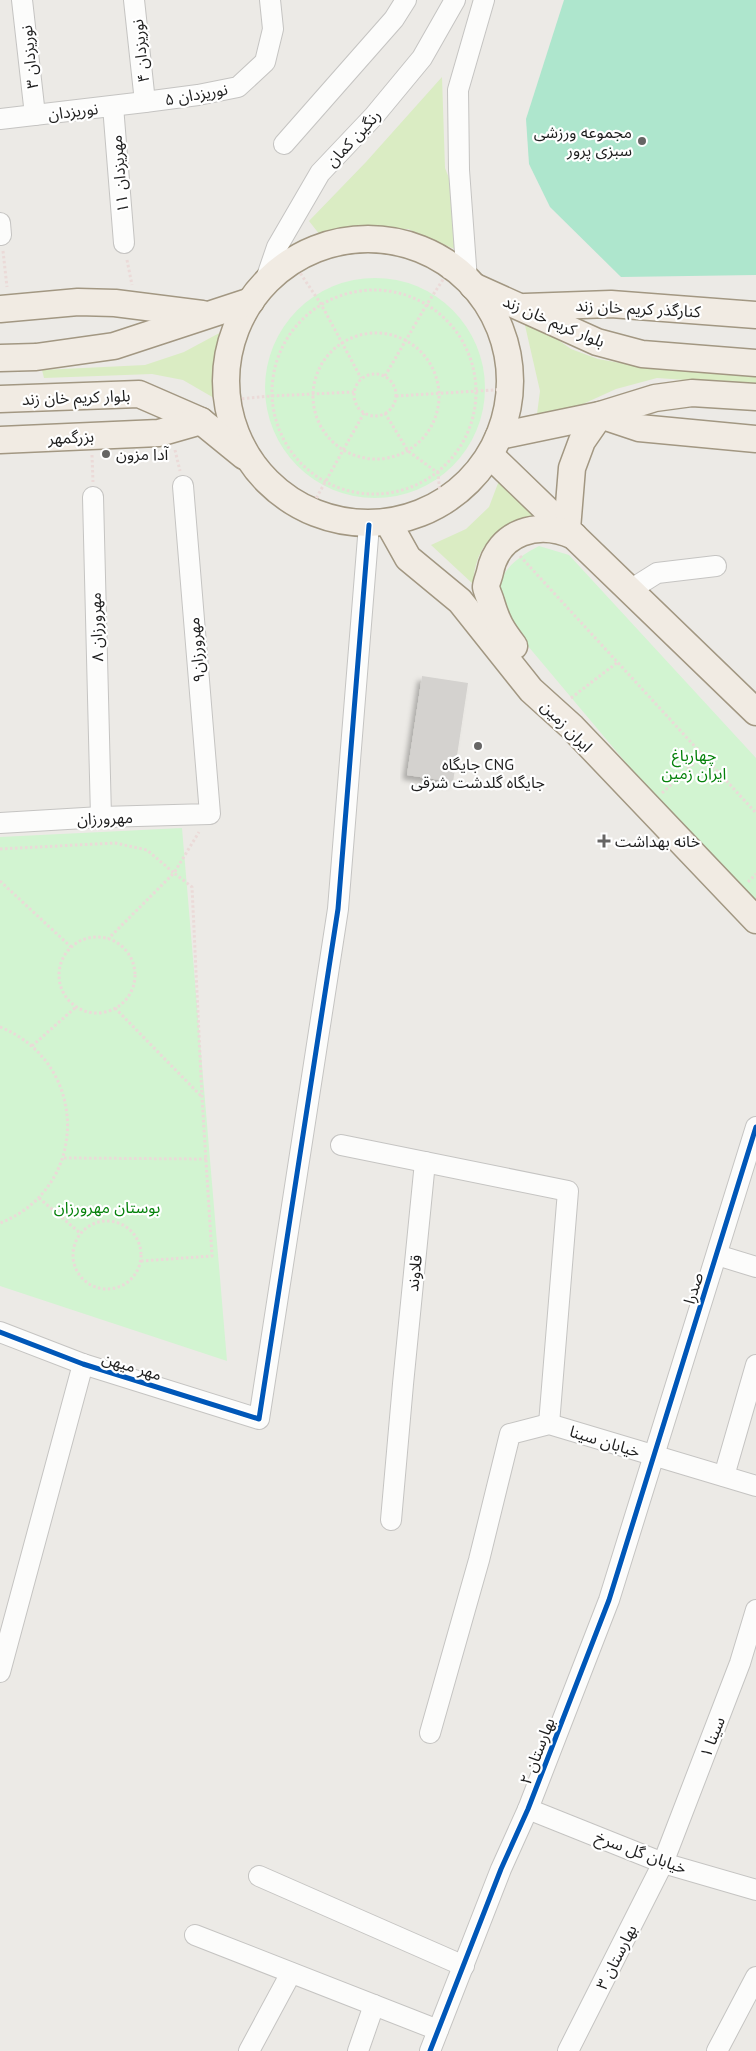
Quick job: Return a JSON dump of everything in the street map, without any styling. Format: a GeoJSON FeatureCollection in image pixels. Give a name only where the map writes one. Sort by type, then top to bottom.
{"type":"FeatureCollection","features":[{"type":"Feature","properties":{"kind":"main road","name":"بلوار کریم خان زند"},"geometry":{"type":"LineString","coordinates":[[257,293],[292,261],[317,248],[344,241],[373,239],[401,243],[428,252],[464,277],[520,307],[597,342],[642,354],[756,364]]}},
{"type":"Feature","properties":{"kind":"main road"},"geometry":{"type":"LineString","coordinates":[[257,293],[235,332],[227,366],[228,400],[236,433],[251,462],[283,496],[309,511],[379,524],[441,504],[460,491],[476,474],[495,446],[507,413],[510,389],[508,361],[502,334],[494,316],[464,277]]}},
{"type":"Feature","properties":{"kind":"main road"},"geometry":{"type":"LineString","coordinates":[[0,358],[36,357],[114,346],[205,315],[257,293]]}},
{"type":"Feature","properties":{"kind":"main road"},"geometry":{"type":"LineString","coordinates":[[5,308],[78,302],[136,306],[205,315]]}},
{"type":"Feature","properties":{"kind":"main road","name":"کنارگذر کریم خان زند"},"geometry":{"type":"LineString","coordinates":[[520,307],[611,304],[756,315]]}},
{"type":"Feature","properties":{"kind":"main road"},"geometry":{"type":"LineString","coordinates":[[495,446],[656,398],[692,393],[756,397]]}},
{"type":"Feature","properties":{"kind":"main road","name":"بلوار کریم خان زند"},"geometry":{"type":"LineString","coordinates":[[0,399],[139,394],[201,421],[251,462]]}},
{"type":"Feature","properties":{"kind":"main road"},"geometry":{"type":"LineString","coordinates":[[600,415],[639,428],[756,439]]}},
{"type":"Feature","properties":{"kind":"main road"},"geometry":{"type":"LineString","coordinates":[[571,533],[572,468],[582,441],[600,415]]}},
{"type":"Feature","properties":{"kind":"main road","name":"بزرگمهر"},"geometry":{"type":"LineString","coordinates":[[0,440],[159,433],[201,421]]}},
{"type":"Feature","properties":{"kind":"main road"},"geometry":{"type":"LineString","coordinates":[[495,446],[571,533],[756,712]]}},
{"type":"Feature","properties":{"kind":"main road","name":"ایران زمین"},"geometry":{"type":"LineString","coordinates":[[379,524],[408,558],[460,601],[532,690],[565,717],[646,806],[756,920]]}},
{"type":"Feature","properties":{"kind":"main road"},"geometry":{"type":"LineString","coordinates":[[565,717],[498,624],[486,588],[492,560],[506,541],[524,531],[542,529],[571,533]]}},
{"type":"Feature","properties":{"kind":"street","name":"نوریزدان ۳"},"geometry":{"type":"LineString","coordinates":[[22,0],[35,115]]}},
{"type":"Feature","properties":{"kind":"street","name":"نوریزدان ۴"},"geometry":{"type":"LineString","coordinates":[[134,0],[145,102]]}},
{"type":"Feature","properties":{"kind":"street","name":"نوریزدان ۵"},"geometry":{"type":"LineString","coordinates":[[145,102],[198,95],[238,87],[265,62],[273,29],[270,0]]}},
{"type":"Feature","properties":{"kind":"street"},"geometry":{"type":"LineString","coordinates":[[284,144],[393,10],[406,0]]}},
{"type":"Feature","properties":{"kind":"street","name":"رنگین کمان"},"geometry":{"type":"LineString","coordinates":[[257,293],[277,248],[320,173],[374,116],[422,58],[455,0]]}},
{"type":"Feature","properties":{"kind":"street"},"geometry":{"type":"LineString","coordinates":[[464,277],[459,170],[458,90],[484,0]]}},
{"type":"Feature","properties":{"kind":"street","name":"نوریزدان"},"geometry":{"type":"LineString","coordinates":[[0,119],[145,102]]}},
{"type":"Feature","properties":{"kind":"street","name":"مهریزدان ۱۱"},"geometry":{"type":"LineString","coordinates":[[113,106],[124,243]]}},
{"type":"Feature","properties":{"kind":"street","name":"مهرورزان۹"},"geometry":{"type":"LineString","coordinates":[[183,486],[210,814]]}},
{"type":"Feature","properties":{"kind":"street","name":"مهرورزان ۸"},"geometry":{"type":"LineString","coordinates":[[93,497],[101,817]]}},
{"type":"Feature","properties":{"kind":"street","name":"مهر میهن"},"geometry":{"type":"LineString","coordinates":[[0,1332],[83,1364],[258,1419],[338,909],[379,524]]}},
{"type":"Feature","properties":{"kind":"street"},"geometry":{"type":"LineString","coordinates":[[630,590],[657,573],[716,566]]}},
{"type":"Feature","properties":{"kind":"street","name":"مهرورزان"},"geometry":{"type":"LineString","coordinates":[[0,824],[101,817],[210,814]]}},
{"type":"Feature","properties":{"kind":"street","name":"صدرا"},"geometry":{"type":"LineString","coordinates":[[655,1456],[756,1127]]}},
{"type":"Feature","properties":{"kind":"street"},"geometry":{"type":"LineString","coordinates":[[341,1145],[568,1192],[549,1424]]}},
{"type":"Feature","properties":{"kind":"street","name":"قلاوند"},"geometry":{"type":"LineString","coordinates":[[391,1520],[425,1162]]}},
{"type":"Feature","properties":{"kind":"street"},"geometry":{"type":"LineString","coordinates":[[716,1255],[756,1267]]}},
{"type":"Feature","properties":{"kind":"street"},"geometry":{"type":"LineString","coordinates":[[0,1672],[6,1628],[83,1364]]}},
{"type":"Feature","properties":{"kind":"street"},"geometry":{"type":"LineString","coordinates":[[724,1476],[756,1365]]}},
{"type":"Feature","properties":{"kind":"street","name":"خیابان سینا"},"geometry":{"type":"LineString","coordinates":[[430,1733],[480,1560],[510,1434],[549,1424],[756,1486]]}},
{"type":"Feature","properties":{"kind":"street","name":"بهارستان ۲"},"geometry":{"type":"LineString","coordinates":[[430,2051],[501,1869],[528,1809],[609,1600],[655,1456]]}},
{"type":"Feature","properties":{"kind":"street","name":"سینا ۱"},"geometry":{"type":"LineString","coordinates":[[663,1863],[748,1666],[756,1610]]}},
{"type":"Feature","properties":{"kind":"street","name":"خیابان گل سرخ"},"geometry":{"type":"LineString","coordinates":[[528,1809],[663,1863],[756,1890]]}},
{"type":"Feature","properties":{"kind":"street","name":"بهارستان ۳"},"geometry":{"type":"LineString","coordinates":[[568,2051],[663,1863]]}},
{"type":"Feature","properties":{"kind":"street"},"geometry":{"type":"LineString","coordinates":[[259,1876],[464,1966]]}},
{"type":"Feature","properties":{"kind":"street"},"geometry":{"type":"LineString","coordinates":[[195,1935],[438,2030]]}},
{"type":"Feature","properties":{"kind":"street"},"geometry":{"type":"LineString","coordinates":[[249,2051],[291,1973]]}},
{"type":"Feature","properties":{"kind":"street"},"geometry":{"type":"LineString","coordinates":[[717,2051],[756,1976]]}},
{"type":"Feature","properties":{"kind":"street"},"geometry":{"type":"LineString","coordinates":[[358,2051],[374,2005]]}},
{"type":"Feature","properties":{"kind":"path"},"geometry":{"type":"LineString","coordinates":[[0,229],[5,308]]}},
{"type":"Feature","properties":{"kind":"path"},"geometry":{"type":"LineString","coordinates":[[124,243],[136,306]]}},
{"type":"Feature","properties":{"kind":"path"},"geometry":{"type":"LineString","coordinates":[[292,261],[321,304],[361,378]]}},
{"type":"Feature","properties":{"kind":"path"},"geometry":{"type":"LineString","coordinates":[[385,376],[427,304],[464,277]]}},
{"type":"Feature","properties":{"kind":"path"},"geometry":{"type":"LineString","coordinates":[[374,289],[401,293],[427,304],[447,320],[462,340],[472,364],[476,390],[474,414],[467,436],[454,456],[438,473],[412,488],[383,495],[353,493],[326,483],[304,467],[287,446],[276,422],[271,396],[274,368],[284,343],[300,321],[321,304],[346,293],[374,289]]}},
{"type":"Feature","properties":{"kind":"path"},"geometry":{"type":"LineString","coordinates":[[367,333],[389,333],[406,340],[426,355],[436,374],[439,393],[437,416],[428,434],[408,451],[395,457],[375,459],[355,456],[338,446],[324,431],[315,413],[313,394],[317,372],[329,353],[342,342],[367,333]]}},
{"type":"Feature","properties":{"kind":"path"},"geometry":{"type":"LineString","coordinates":[[374,373],[385,376],[392,382],[396,396],[391,409],[385,414],[371,416],[364,413],[355,403],[354,392],[361,378],[374,373]]}},
{"type":"Feature","properties":{"kind":"path"},"geometry":{"type":"LineString","coordinates":[[396,396],[510,389]]}},
{"type":"Feature","properties":{"kind":"path"},"geometry":{"type":"LineString","coordinates":[[228,400],[354,392]]}},
{"type":"Feature","properties":{"kind":"path"},"geometry":{"type":"LineString","coordinates":[[309,511],[364,413]]}},
{"type":"Feature","properties":{"kind":"path"},"geometry":{"type":"LineString","coordinates":[[385,414],[408,451],[438,473],[441,504]]}},
{"type":"Feature","properties":{"kind":"path"},"geometry":{"type":"LineString","coordinates":[[171,430],[183,486]]}},
{"type":"Feature","properties":{"kind":"path"},"geometry":{"type":"LineString","coordinates":[[92,436],[93,497]]}},
{"type":"Feature","properties":{"kind":"path"},"geometry":{"type":"LineString","coordinates":[[506,541],[756,813]]}},
{"type":"Feature","properties":{"kind":"path"},"geometry":{"type":"LineString","coordinates":[[565,717],[618,662]]}},
{"type":"Feature","properties":{"kind":"path"},"geometry":{"type":"LineString","coordinates":[[646,806],[703,756]]}},
{"type":"Feature","properties":{"kind":"path"},"geometry":{"type":"LineString","coordinates":[[108,939],[174,873],[210,814]]}},
{"type":"Feature","properties":{"kind":"path"},"geometry":{"type":"LineString","coordinates":[[0,850],[115,843],[147,850],[192,887],[212,1256],[141,1261]]}},
{"type":"Feature","properties":{"kind":"path"},"geometry":{"type":"LineString","coordinates":[[0,880],[71,947]]}},
{"type":"Feature","properties":{"kind":"path"},"geometry":{"type":"LineString","coordinates":[[88,938],[108,939],[119,944],[128,954],[133,965],[135,978],[132,990],[125,1000],[115,1008],[96,1013],[76,1007],[68,1000],[62,990],[59,978],[64,956],[71,947],[88,938]]}},
{"type":"Feature","properties":{"kind":"path"},"geometry":{"type":"LineString","coordinates":[[32,1046],[76,1007]]}},
{"type":"Feature","properties":{"kind":"path"},"geometry":{"type":"LineString","coordinates":[[115,1008],[202,1097]]}},
{"type":"Feature","properties":{"kind":"path"},"geometry":{"type":"LineString","coordinates":[[0,1027],[13,1032],[32,1046],[49,1064],[63,1093],[67,1109],[68,1134],[64,1158],[54,1180],[39,1198],[16,1217],[0,1223]]}},
{"type":"Feature","properties":{"kind":"path"},"geometry":{"type":"LineString","coordinates":[[64,1158],[207,1159]]}},
{"type":"Feature","properties":{"kind":"path"},"geometry":{"type":"LineString","coordinates":[[39,1198],[80,1233]]}},
{"type":"Feature","properties":{"kind":"path"},"geometry":{"type":"LineString","coordinates":[[110,1220],[121,1223],[131,1230],[138,1239],[141,1249],[141,1261],[138,1272],[121,1287],[109,1290],[98,1288],[88,1284],[79,1276],[73,1260],[75,1243],[80,1233],[89,1225],[99,1221],[110,1220]]}},
{"type":"Feature","properties":{"kind":"green space","name":"مجموعه ورزشی سبزی پرور"},"geometry":{"type":"Polygon","coordinates":[[[564,0],[756,0],[756,275],[621,277],[550,207],[529,164],[526,119],[564,0]]]}},
{"type":"Feature","properties":{"kind":"green space"},"geometry":{"type":"Polygon","coordinates":[[[442,77],[445,168],[475,245],[466,254],[408,229],[371,229],[320,235],[309,221],[366,162],[442,77]]]}},
{"type":"Feature","properties":{"kind":"green space"},"geometry":{"type":"Polygon","coordinates":[[[375,278],[396,280],[427,291],[453,310],[472,336],[483,367],[485,388],[483,409],[472,440],[453,466],[427,485],[396,496],[375,498],[354,496],[323,485],[297,466],[278,440],[267,409],[265,388],[267,367],[278,336],[297,310],[323,291],[354,280],[375,278]]]}},
{"type":"Feature","properties":{"kind":"green space"},"geometry":{"type":"Polygon","coordinates":[[[524,321],[547,332],[571,349],[598,359],[654,369],[756,375],[756,385],[657,378],[616,389],[550,419],[537,414],[540,391],[524,321]]]}},
{"type":"Feature","properties":{"kind":"green space"},"geometry":{"type":"Polygon","coordinates":[[[225,330],[215,366],[214,398],[183,380],[152,374],[44,378],[42,370],[145,365],[184,352],[225,330]]]}},
{"type":"Feature","properties":{"kind":"green space"},"geometry":{"type":"Polygon","coordinates":[[[500,478],[539,515],[502,531],[485,545],[475,568],[473,584],[431,545],[466,529],[489,507],[500,478]]]}},
{"type":"Feature","properties":{"kind":"green space","name":"چهارباغ ایران زمین"},"geometry":{"type":"Polygon","coordinates":[[[539,546],[569,555],[756,758],[756,905],[627,764],[507,621],[499,598],[501,581],[516,560],[539,546]]]}},
{"type":"Feature","properties":{"kind":"green space","name":"بوستان مهرورزان"},"geometry":{"type":"Polygon","coordinates":[[[182,828],[227,1361],[0,1286],[0,837],[182,828]]]}},
{"type":"Feature","properties":{"kind":"building"},"geometry":{"type":"Polygon","coordinates":[[[422,676],[468,683],[453,782],[407,775],[422,676]]]}},
{"type":"Feature","properties":{"kind":"cycle path"},"geometry":{"type":"LineString","coordinates":[[0,1332],[83,1364],[259,1419],[338,909],[369,525]]}},
{"type":"Feature","properties":{"kind":"cycle path"},"geometry":{"type":"LineString","coordinates":[[430,2051],[501,1869],[528,1809],[609,1600],[756,1127]]}},
{"type":"Feature","properties":{"kind":"place","name":"مجموعه ورزشی سبزی پرور"},"geometry":{"type":"Point","coordinates":[642,141]}},
{"type":"Feature","properties":{"kind":"place","name":"آدا مزون"},"geometry":{"type":"Point","coordinates":[106,454]}},
{"type":"Feature","properties":{"kind":"place","name":"جایگاه CNG جایگاه گلدشت شرقی"},"geometry":{"type":"Point","coordinates":[478,746]}},
{"type":"Feature","properties":{"kind":"place","name":"خانه بهداشت"},"geometry":{"type":"Point","coordinates":[604,841]}}]}
